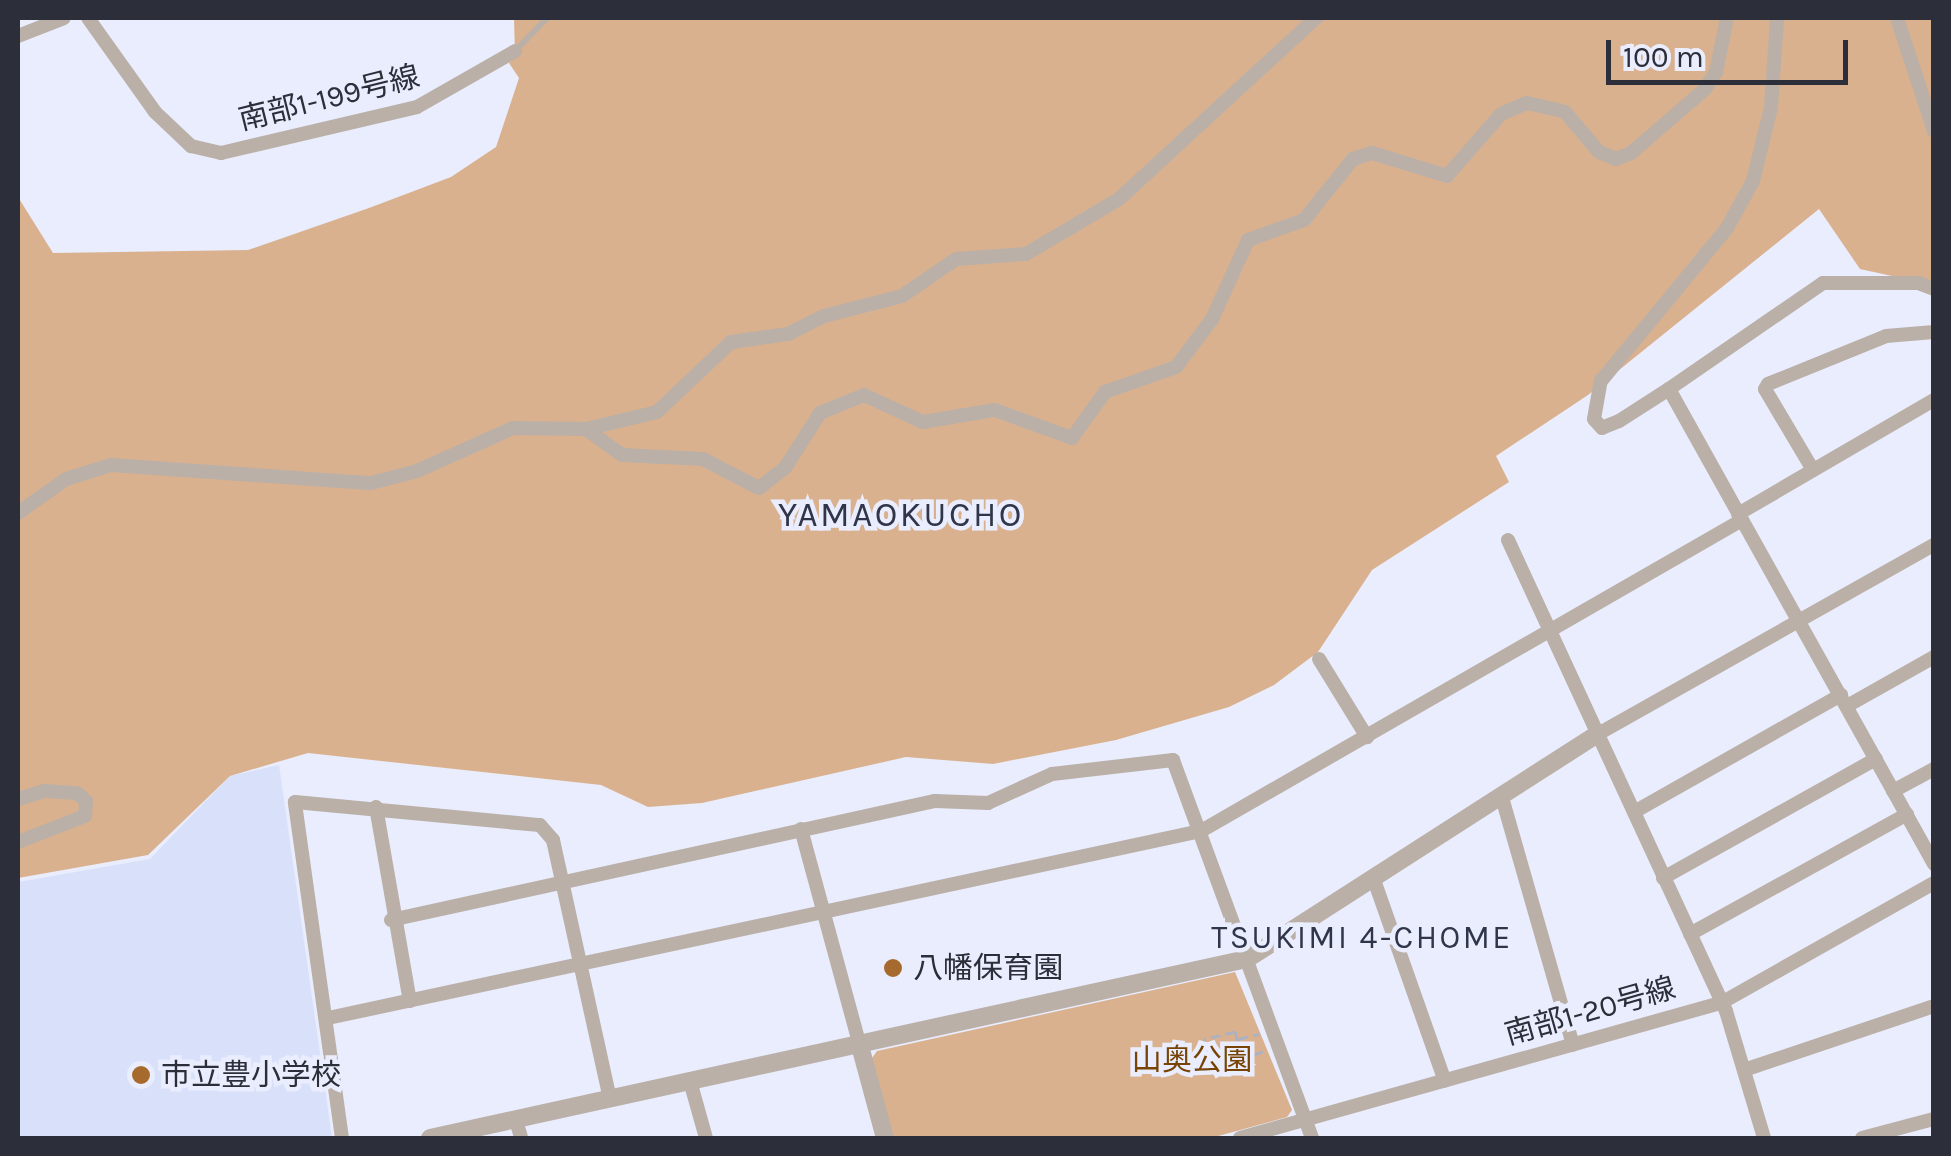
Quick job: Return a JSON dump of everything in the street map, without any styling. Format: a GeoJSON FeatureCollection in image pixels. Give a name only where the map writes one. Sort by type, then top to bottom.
{"type":"FeatureCollection","features":[{"type":"Feature","properties":{"kind":"street"},"geometry":{"type":"LineString","coordinates":[[18,36],[64,18]]}},
{"type":"Feature","properties":{"kind":"street","name":"南部1-199号線"},"geometry":{"type":"LineString","coordinates":[[88,18],[155,112],[191,146],[221,153],[417,107],[515,51]]}},
{"type":"Feature","properties":{"kind":"street"},"geometry":{"type":"LineString","coordinates":[[18,512],[66,479],[110,465],[371,483],[417,472],[513,428],[586,428],[669,406],[708,357],[730,342],[788,334],[824,316],[902,296],[956,258],[1026,254],[1119,199],[1316,18]]}},
{"type":"Feature","properties":{"kind":"street"},"geometry":{"type":"LineString","coordinates":[[586,428],[622,455],[688,455],[759,488],[785,468],[820,412],[864,395],[923,422],[988,409],[1072,438],[1105,392],[1176,367],[1212,320],[1252,235],[1304,220],[1354,159],[1372,153],[1447,176],[1502,114],[1527,103],[1565,112],[1598,152],[1616,158],[1704,90],[1716,72],[1727,18]]}},
{"type":"Feature","properties":{"kind":"street"},"geometry":{"type":"LineString","coordinates":[[1777,18],[1771,106],[1753,181],[1727,228],[1601,381],[1594,419],[1602,428],[1619,421],[1823,283],[1918,283],[1934,289]]}},
{"type":"Feature","properties":{"kind":"street"},"geometry":{"type":"LineString","coordinates":[[1897,18],[1934,131]]}},
{"type":"Feature","properties":{"kind":"street"},"geometry":{"type":"LineString","coordinates":[[1813,470],[1768,384],[1886,336],[1934,332]]}},
{"type":"Feature","properties":{"kind":"street"},"geometry":{"type":"LineString","coordinates":[[1668,389],[1934,864]]}},
{"type":"Feature","properties":{"kind":"street"},"geometry":{"type":"LineString","coordinates":[[328,1018],[1201,831],[1934,400]]}},
{"type":"Feature","properties":{"kind":"street"},"geometry":{"type":"LineString","coordinates":[[1508,540],[1721,1003],[1764,1138]]}},
{"type":"Feature","properties":{"kind":"street"},"geometry":{"type":"LineString","coordinates":[[430,1138],[518,1129],[610,1098],[1247,959],[1598,734],[1934,545]]}},
{"type":"Feature","properties":{"kind":"street"},"geometry":{"type":"LineString","coordinates":[[1320,658],[1366,736]]}},
{"type":"Feature","properties":{"kind":"street"},"geometry":{"type":"LineString","coordinates":[[1634,812],[1934,658]]}},
{"type":"Feature","properties":{"kind":"street"},"geometry":{"type":"LineString","coordinates":[[1664,878],[1876,759]]}},
{"type":"Feature","properties":{"kind":"street"},"geometry":{"type":"LineString","coordinates":[[392,920],[935,801],[988,803],[1052,774],[1173,760],[1312,1138]]}},
{"type":"Feature","properties":{"kind":"street"},"geometry":{"type":"LineString","coordinates":[[1893,791],[1934,769]]}},
{"type":"Feature","properties":{"kind":"street"},"geometry":{"type":"LineString","coordinates":[[18,798],[45,791],[77,793],[86,801],[85,816],[18,842]]}},
{"type":"Feature","properties":{"kind":"street"},"geometry":{"type":"LineString","coordinates":[[1501,794],[1573,1045]]}},
{"type":"Feature","properties":{"kind":"street"},"geometry":{"type":"LineString","coordinates":[[342,1138],[295,802],[540,825],[554,840],[610,1098]]}},
{"type":"Feature","properties":{"kind":"street"},"geometry":{"type":"LineString","coordinates":[[376,807],[392,920],[410,1001]]}},
{"type":"Feature","properties":{"kind":"street"},"geometry":{"type":"LineString","coordinates":[[1690,934],[1907,814]]}},
{"type":"Feature","properties":{"kind":"street"},"geometry":{"type":"LineString","coordinates":[[802,829],[885,1138]]}},
{"type":"Feature","properties":{"kind":"street"},"geometry":{"type":"LineString","coordinates":[[1373,877],[1445,1081]]}},
{"type":"Feature","properties":{"kind":"street","name":"南部1-20号線"},"geometry":{"type":"LineString","coordinates":[[1240,1138],[1721,1003],[1934,882]]}},
{"type":"Feature","properties":{"kind":"street"},"geometry":{"type":"LineString","coordinates":[[1744,1070],[1934,1006]]}},
{"type":"Feature","properties":{"kind":"street"},"geometry":{"type":"LineString","coordinates":[[690,1082],[706,1138]]}},
{"type":"Feature","properties":{"kind":"street"},"geometry":{"type":"LineString","coordinates":[[1862,1138],[1934,1119]]}},
{"type":"Feature","properties":{"kind":"lane"},"geometry":{"type":"LineString","coordinates":[[515,51],[547,18]]}},
{"type":"Feature","properties":{"kind":"path"},"geometry":{"type":"LineString","coordinates":[[1236,1040],[1272,1030]]}},
{"type":"Feature","properties":{"kind":"path"},"geometry":{"type":"LineString","coordinates":[[1235,1032],[1241,1056],[1243,1064],[1212,1072],[1204,1040],[1235,1032]]}},
{"type":"Feature","properties":{"kind":"path"},"geometry":{"type":"LineString","coordinates":[[1241,1056],[1278,1047]]}},
{"type":"Feature","properties":{"kind":"shaded area"},"geometry":{"type":"Polygon","coordinates":[[[279,765],[332,1138],[18,1138],[18,882],[150,859],[230,776],[279,765]]]}},
{"type":"Feature","properties":{"kind":"green space"},"geometry":{"type":"Polygon","coordinates":[[[514,18],[1933,18],[1933,285],[1860,269],[1819,209],[1588,395],[1496,456],[1509,482],[1372,570],[1318,652],[1274,685],[1229,707],[1116,740],[993,764],[906,757],[702,803],[648,807],[601,785],[308,753],[230,776],[148,855],[18,878],[18,197],[53,253],[248,250],[369,208],[451,177],[496,147],[519,78],[509,63],[515,57],[514,18]]]}},
{"type":"Feature","properties":{"kind":"green space","name":"山奥公園"},"geometry":{"type":"Polygon","coordinates":[[[1235,972],[1292,1110],[1287,1117],[1211,1138],[893,1138],[872,1058],[877,1051],[1235,972]]]}},
{"type":"Feature","properties":{"kind":"place","name":"八幡保育園"},"geometry":{"type":"Point","coordinates":[893,968]}},
{"type":"Feature","properties":{"kind":"place","name":"市立豊小学校"},"geometry":{"type":"Point","coordinates":[141,1075]}},
{"type":"Feature","properties":{"kind":"district","name":"YAMAOKUCHO"},"geometry":{"type":"Point","coordinates":[901,515]}},
{"type":"Feature","properties":{"kind":"district","name":"TSUKIMI 4-CHOME"},"geometry":{"type":"Point","coordinates":[1362,938]}}]}
